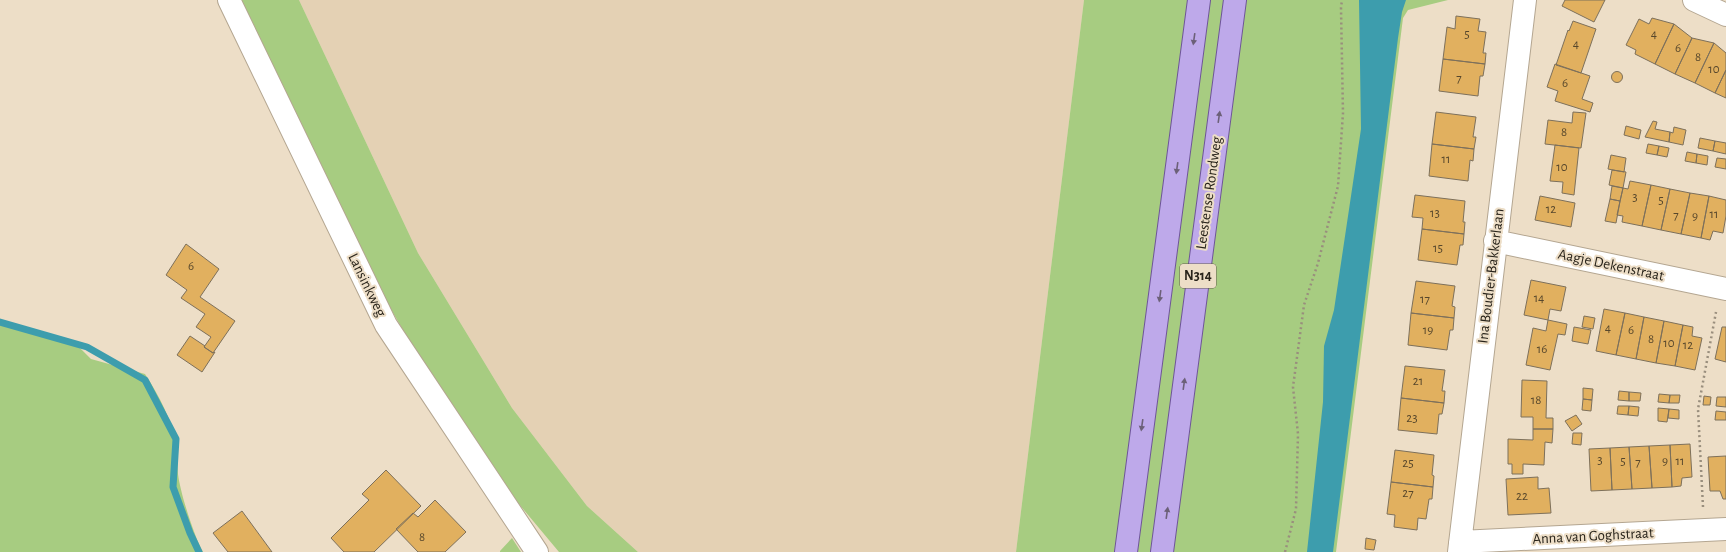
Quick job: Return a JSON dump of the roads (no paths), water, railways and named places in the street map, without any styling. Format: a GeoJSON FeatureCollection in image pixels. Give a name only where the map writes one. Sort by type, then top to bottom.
{"type":"FeatureCollection","features":[{"type":"Feature","properties":{"kind":"main road","name":"N314"},"geometry":{"type":"LineString","coordinates":[[1126,552],[1199,0]]}},
{"type":"Feature","properties":{"kind":"main road","name":"Leestense Rondweg"},"geometry":{"type":"LineString","coordinates":[[1162,552],[1235,0]]}},
{"type":"Feature","properties":{"kind":"street","name":"Lansinkweg"},"geometry":{"type":"LineString","coordinates":[[229,0],[386,325],[537,552]]}},
{"type":"Feature","properties":{"kind":"street","name":"Ina Boudier-Bakkerlaan"},"geometry":{"type":"LineString","coordinates":[[1460,547],[1525,0]]}},
{"type":"Feature","properties":{"kind":"street"},"geometry":{"type":"LineString","coordinates":[[1694,0],[1726,15]]}},
{"type":"Feature","properties":{"kind":"street","name":"Aagje Dekenstraat"},"geometry":{"type":"LineString","coordinates":[[1496,241],[1723,289]]}},
{"type":"Feature","properties":{"kind":"street","name":"Anna van Goghstraat"},"geometry":{"type":"LineString","coordinates":[[1460,547],[1726,529]]}},
{"type":"Feature","properties":{"kind":"water"},"geometry":{"type":"Polygon","coordinates":[[[1359,0],[1406,0],[1402,12],[1398,38],[1333,552],[1307,552],[1323,402],[1324,346],[1334,310],[1361,129],[1359,0]]]}},
{"type":"Feature","properties":{"kind":"waterway"},"geometry":{"type":"LineString","coordinates":[[0,322],[87,347],[145,380],[176,439],[173,487],[190,533],[199,552]]}}]}
